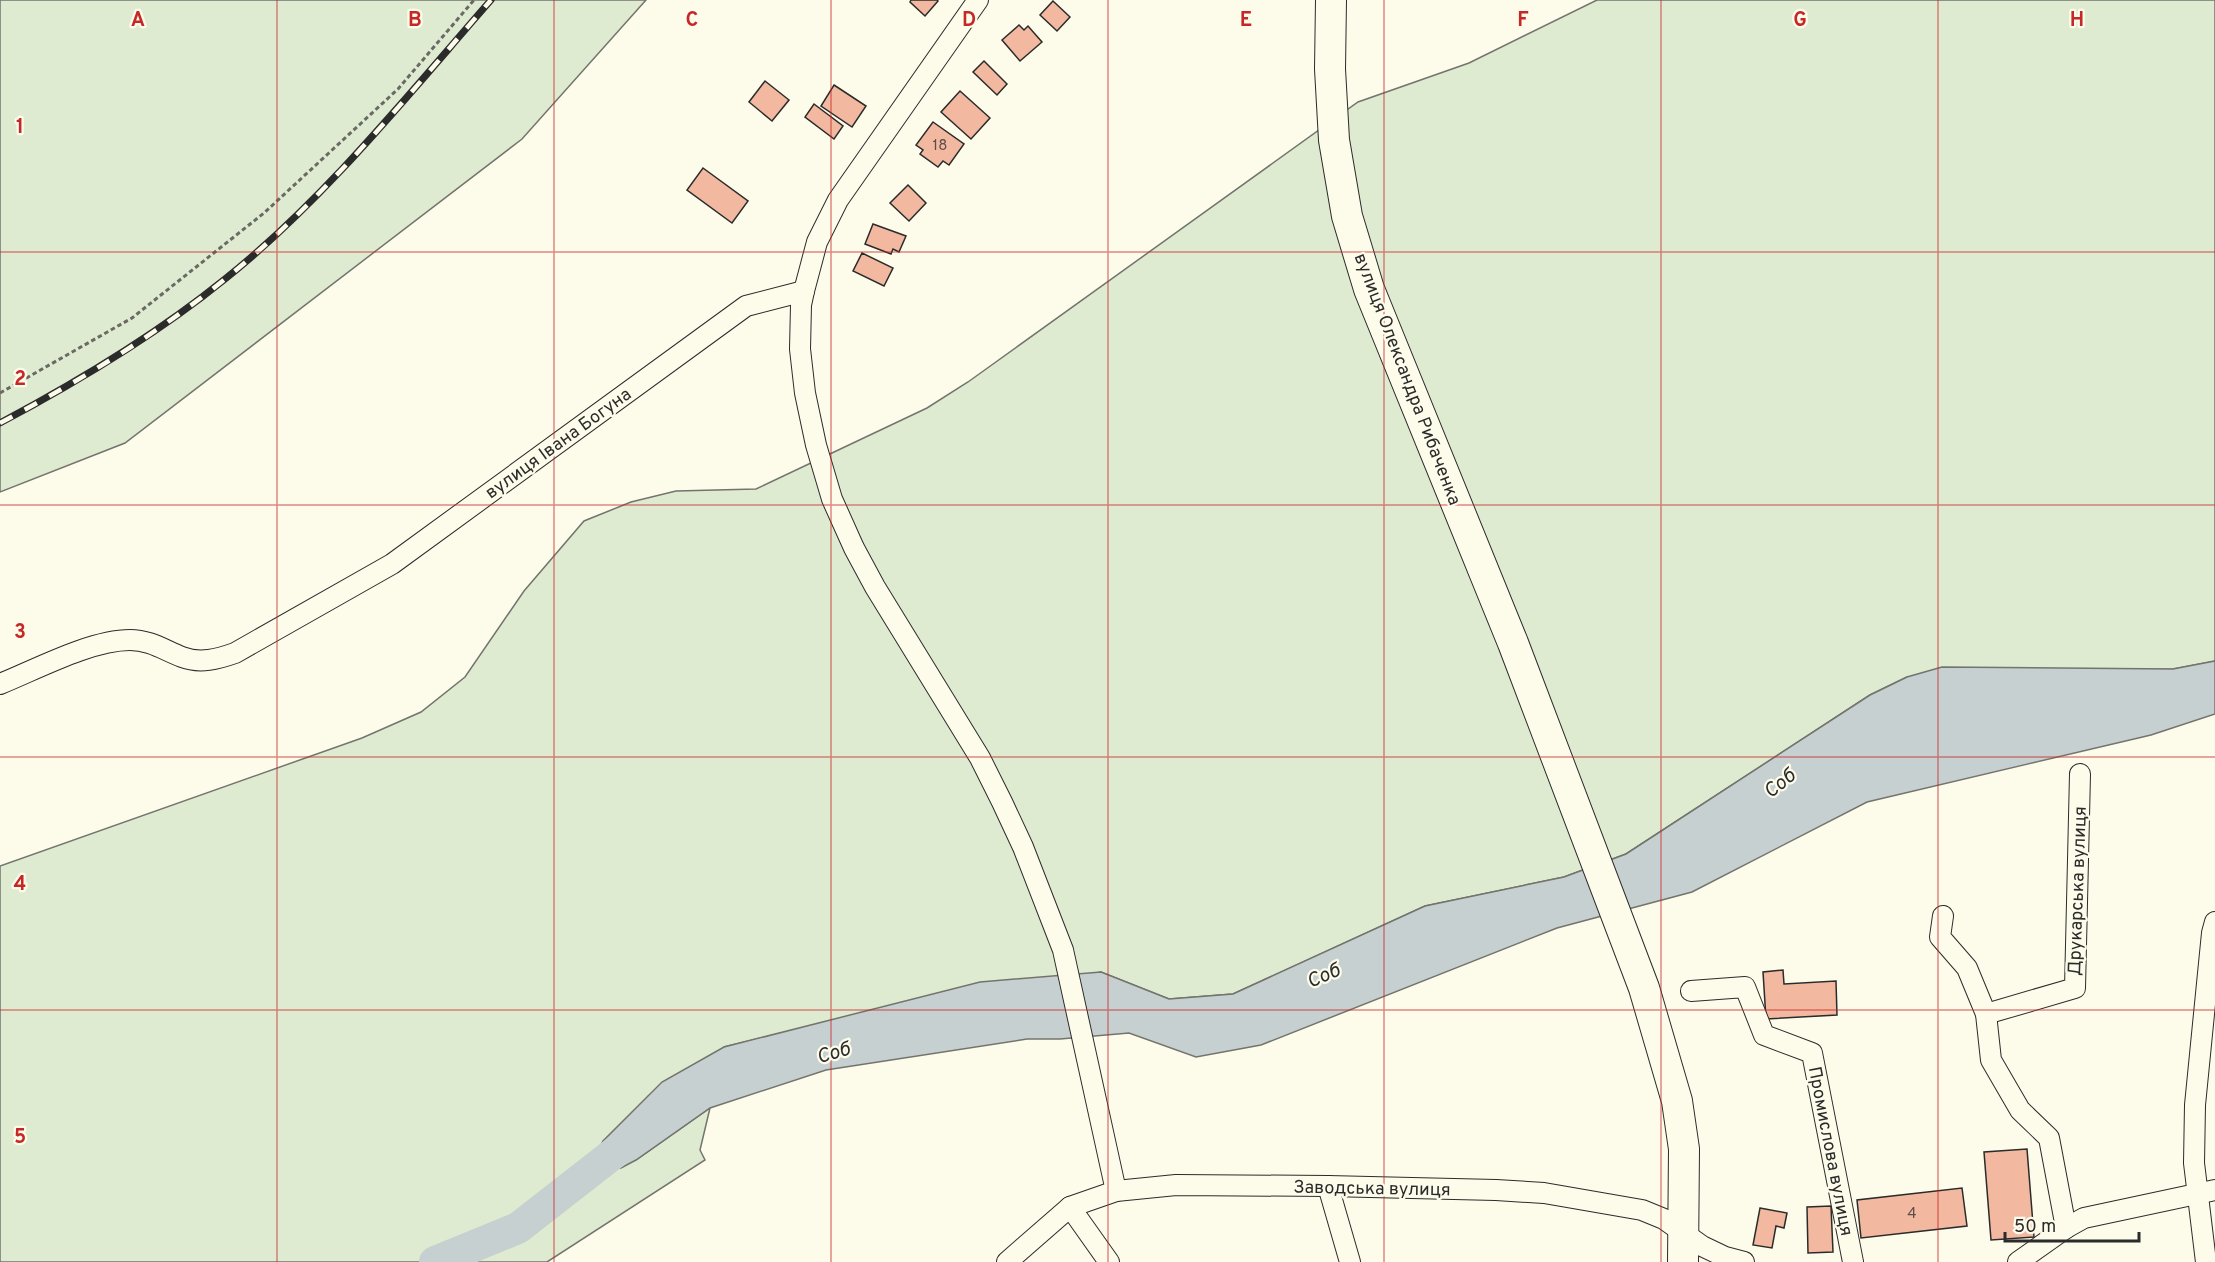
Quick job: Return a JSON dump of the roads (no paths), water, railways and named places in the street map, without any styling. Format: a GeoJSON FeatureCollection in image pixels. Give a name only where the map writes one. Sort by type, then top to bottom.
{"type":"FeatureCollection","features":[{"type":"Feature","properties":{"kind":"highway","name":"вулиця Олександра Рибаченка"},"geometry":{"type":"LineString","coordinates":[[1331,0],[1330,69],[1334,128],[1347,216],[1369,289],[1513,642],[1644,988],[1677,1101],[1684,1149],[1683,1231]]}},
{"type":"Feature","properties":{"kind":"highway"},"geometry":{"type":"LineString","coordinates":[[1683,1231],[1683,1262]]}},
{"type":"Feature","properties":{"kind":"street"},"geometry":{"type":"LineString","coordinates":[[978,0],[838,200],[817,242],[804,291],[801,305],[800,349],[816,446],[832,499],[875,587],[980,758],[1023,847],[1063,950],[1116,1191]]}},
{"type":"Feature","properties":{"kind":"street","name":"вулиця Івана Богуна"},"geometry":{"type":"LineString","coordinates":[[0,684],[91,647],[111,642],[130,640],[150,642],[184,658],[200,661],[216,660],[235,653],[392,564],[746,306],[804,291]]}},
{"type":"Feature","properties":{"kind":"street","name":"Друкарська вулиця"},"geometry":{"type":"LineString","coordinates":[[1986,1014],[2074,988],[2080,774]]}},
{"type":"Feature","properties":{"kind":"street"},"geometry":{"type":"LineString","coordinates":[[1943,916],[1940,937],[1967,968],[1986,1014],[1991,1060],[2020,1110],[2049,1138],[2066,1228]]}},
{"type":"Feature","properties":{"kind":"street"},"geometry":{"type":"LineString","coordinates":[[2206,1262],[2203,1224],[2206,1192],[2194,1162],[2195,1105],[2215,922]]}},
{"type":"Feature","properties":{"kind":"street","name":"Промислова вулиця"},"geometry":{"type":"LineString","coordinates":[[1691,991],[1745,987],[1764,1035],[1812,1053],[1853,1262]]}},
{"type":"Feature","properties":{"kind":"street","name":"Заводська вулиця"},"geometry":{"type":"LineString","coordinates":[[1007,1262],[1070,1207],[1116,1191],[1176,1185],[1328,1186],[1544,1193],[1642,1210],[1664,1219],[1702,1246],[1725,1257],[1744,1262]]}},
{"type":"Feature","properties":{"kind":"street"},"geometry":{"type":"LineString","coordinates":[[1328,1186],[1350,1262]]}},
{"type":"Feature","properties":{"kind":"street"},"geometry":{"type":"LineString","coordinates":[[2018,1262],[2066,1228],[2094,1215],[2118,1212],[2206,1192]]}},
{"type":"Feature","properties":{"kind":"street"},"geometry":{"type":"LineString","coordinates":[[1070,1207],[1109,1262]]}},
{"type":"Feature","properties":{"kind":"water"},"geometry":{"type":"Polygon","coordinates":[[[2215,661],[2215,714],[2151,735],[1867,802],[1692,892],[1557,928],[1261,1045],[1196,1057],[1129,1033],[1060,1039],[1027,1039],[826,1070],[710,1108],[621,1168],[593,1170],[603,1141],[662,1082],[724,1047],[980,982],[1101,972],[1169,999],[1233,994],[1425,906],[1564,877],[1626,854],[1870,695],[1907,677],[1942,667],[2173,669],[2215,661]]]}},
{"type":"Feature","properties":{"kind":"waterway","name":"Соб"},"geometry":{"type":"LineString","coordinates":[[435,1262],[518,1228],[627,1143]]}},
{"type":"Feature","properties":{"kind":"railway"},"geometry":{"type":"LineString","coordinates":[[0,423],[88,374],[144,338],[199,300],[261,248],[297,215],[364,146],[491,0]]}}]}
